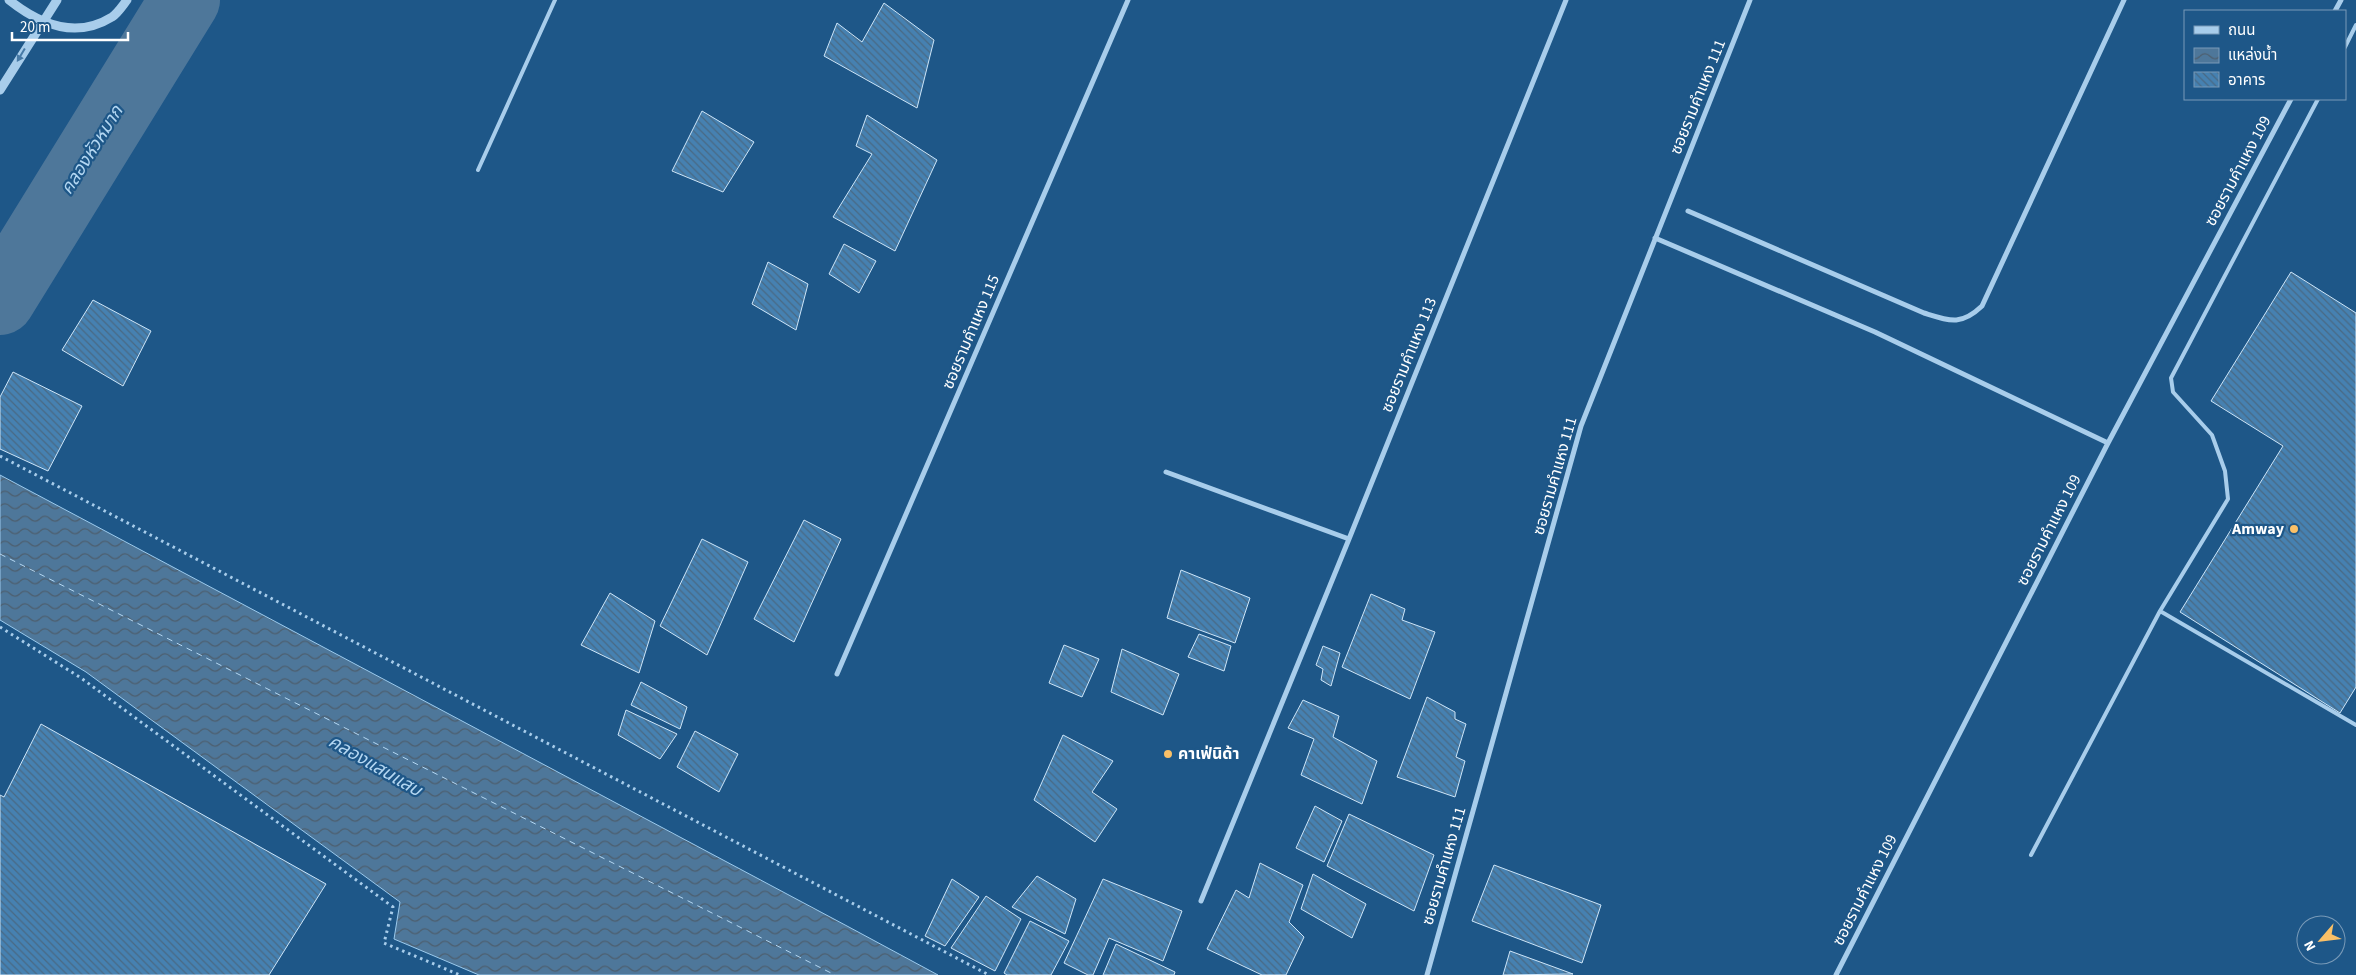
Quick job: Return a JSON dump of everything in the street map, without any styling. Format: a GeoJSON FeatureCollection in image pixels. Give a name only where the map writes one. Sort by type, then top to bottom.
{"type":"FeatureCollection","features":[{"type":"Feature","properties":{"kind":"street"},"geometry":{"type":"LineString","coordinates":[[9,0],[25,13],[50,26],[69,28],[90,26],[112,17],[127,0]]}},
{"type":"Feature","properties":{"kind":"street"},"geometry":{"type":"LineString","coordinates":[[0,90],[57,0]]}},
{"type":"Feature","properties":{"kind":"street","name":"ซอยรามคำแหง 115"},"geometry":{"type":"LineString","coordinates":[[837,674],[1128,0]]}},
{"type":"Feature","properties":{"kind":"street","name":"ซอยรามคำแหง 113"},"geometry":{"type":"LineString","coordinates":[[1201,901],[1566,0]]}},
{"type":"Feature","properties":{"kind":"street","name":"ซอยรามคำแหง 111"},"geometry":{"type":"LineString","coordinates":[[1428,975],[1581,426],[1750,0]]}},
{"type":"Feature","properties":{"kind":"street"},"geometry":{"type":"LineString","coordinates":[[1688,211],[1924,314],[1956,321],[1972,315],[1982,306],[2124,0]]}},
{"type":"Feature","properties":{"kind":"street","name":"ซอยรามคำแหง 109"},"geometry":{"type":"LineString","coordinates":[[1836,975],[2108,443],[2290,100]]}},
{"type":"Feature","properties":{"kind":"street"},"geometry":{"type":"LineString","coordinates":[[1656,238],[1876,332],[2108,443]]}},
{"type":"Feature","properties":{"kind":"street"},"geometry":{"type":"LineString","coordinates":[[1166,472],[1348,539]]}},
{"type":"Feature","properties":{"kind":"lane"},"geometry":{"type":"LineString","coordinates":[[478,170],[555,0]]}},
{"type":"Feature","properties":{"kind":"lane"},"geometry":{"type":"LineString","coordinates":[[2346,45],[2356,25]]}},
{"type":"Feature","properties":{"kind":"lane"},"geometry":{"type":"LineString","coordinates":[[2031,855],[2160,611],[2228,499],[2225,471],[2212,435],[2173,392],[2171,378],[2317,100]]}},
{"type":"Feature","properties":{"kind":"lane"},"geometry":{"type":"LineString","coordinates":[[2160,611],[2356,725]]}},
{"type":"Feature","properties":{"kind":"path"},"geometry":{"type":"LineString","coordinates":[[0,456],[989,975]]}},
{"type":"Feature","properties":{"kind":"path"},"geometry":{"type":"LineString","coordinates":[[0,627],[81,678],[393,907],[384,943],[460,975]]}},
{"type":"Feature","properties":{"kind":"water","name":"คลองแสนแสบ"},"geometry":{"type":"Polygon","coordinates":[[[0,475],[938,975],[479,975],[394,939],[400,902],[86,672],[0,620],[0,475]]]}},
{"type":"Feature","properties":{"kind":"building"},"geometry":{"type":"Polygon","coordinates":[[[884,3],[934,40],[917,108],[824,56],[837,23],[862,42],[884,3]]]}},
{"type":"Feature","properties":{"kind":"building"},"geometry":{"type":"Polygon","coordinates":[[[702,111],[754,142],[723,192],[672,171],[702,111]]]}},
{"type":"Feature","properties":{"kind":"building"},"geometry":{"type":"Polygon","coordinates":[[[867,115],[937,160],[895,251],[833,217],[872,154],[856,146],[867,115]]]}},
{"type":"Feature","properties":{"kind":"building"},"geometry":{"type":"Polygon","coordinates":[[[844,244],[876,261],[859,293],[829,274],[844,244]]]}},
{"type":"Feature","properties":{"kind":"building"},"geometry":{"type":"Polygon","coordinates":[[[768,262],[808,284],[796,330],[752,304],[768,262]]]}},
{"type":"Feature","properties":{"kind":"building","name":"Amway"},"geometry":{"type":"Polygon","coordinates":[[[2291,272],[2356,313],[2356,687],[2340,713],[2180,612],[2283,446],[2211,401],[2291,272]]]}},
{"type":"Feature","properties":{"kind":"building"},"geometry":{"type":"Polygon","coordinates":[[[93,300],[151,331],[123,386],[62,350],[93,300]]]}},
{"type":"Feature","properties":{"kind":"building"},"geometry":{"type":"Polygon","coordinates":[[[13,372],[82,406],[48,471],[0,449],[0,397],[13,372]]]}},
{"type":"Feature","properties":{"kind":"building"},"geometry":{"type":"Polygon","coordinates":[[[804,520],[841,539],[794,642],[754,619],[804,520]]]}},
{"type":"Feature","properties":{"kind":"building"},"geometry":{"type":"Polygon","coordinates":[[[702,539],[748,562],[707,655],[660,626],[702,539]]]}},
{"type":"Feature","properties":{"kind":"building"},"geometry":{"type":"Polygon","coordinates":[[[1181,570],[1250,598],[1235,643],[1167,618],[1181,570]]]}},
{"type":"Feature","properties":{"kind":"building"},"geometry":{"type":"Polygon","coordinates":[[[610,593],[655,621],[639,673],[581,645],[610,593]]]}},
{"type":"Feature","properties":{"kind":"building"},"geometry":{"type":"Polygon","coordinates":[[[1371,594],[1405,609],[1402,620],[1435,632],[1410,699],[1342,667],[1371,594]]]}},
{"type":"Feature","properties":{"kind":"building"},"geometry":{"type":"Polygon","coordinates":[[[1199,634],[1231,646],[1224,671],[1188,657],[1199,634]]]}},
{"type":"Feature","properties":{"kind":"building"},"geometry":{"type":"Polygon","coordinates":[[[1064,645],[1099,659],[1082,697],[1049,683],[1064,645]]]}},
{"type":"Feature","properties":{"kind":"building"},"geometry":{"type":"Polygon","coordinates":[[[1323,646],[1340,653],[1331,686],[1321,680],[1323,669],[1316,665],[1323,646]]]}},
{"type":"Feature","properties":{"kind":"building"},"geometry":{"type":"Polygon","coordinates":[[[1122,649],[1179,674],[1163,715],[1111,692],[1122,649]]]}},
{"type":"Feature","properties":{"kind":"building"},"geometry":{"type":"Polygon","coordinates":[[[641,682],[687,707],[680,729],[631,705],[641,682]]]}},
{"type":"Feature","properties":{"kind":"building"},"geometry":{"type":"Polygon","coordinates":[[[1427,697],[1455,712],[1455,719],[1466,724],[1456,757],[1465,761],[1455,797],[1397,777],[1427,697]]]}},
{"type":"Feature","properties":{"kind":"building"},"geometry":{"type":"Polygon","coordinates":[[[1303,700],[1339,716],[1333,737],[1377,761],[1362,804],[1301,775],[1314,739],[1288,728],[1303,700]]]}},
{"type":"Feature","properties":{"kind":"building"},"geometry":{"type":"Polygon","coordinates":[[[626,710],[677,734],[660,759],[618,735],[626,710]]]}},
{"type":"Feature","properties":{"kind":"building"},"geometry":{"type":"Polygon","coordinates":[[[41,724],[326,884],[269,975],[0,975],[0,795],[4,797],[41,724]]]}},
{"type":"Feature","properties":{"kind":"building"},"geometry":{"type":"Polygon","coordinates":[[[695,731],[738,754],[719,792],[677,767],[695,731]]]}},
{"type":"Feature","properties":{"kind":"building"},"geometry":{"type":"Polygon","coordinates":[[[1063,735],[1113,761],[1092,792],[1117,809],[1095,842],[1034,800],[1063,735]]]}},
{"type":"Feature","properties":{"kind":"building"},"geometry":{"type":"Polygon","coordinates":[[[1315,806],[1342,821],[1324,862],[1296,848],[1315,806]]]}},
{"type":"Feature","properties":{"kind":"building"},"geometry":{"type":"Polygon","coordinates":[[[1349,814],[1434,855],[1414,911],[1327,866],[1349,814]]]}},
{"type":"Feature","properties":{"kind":"building"},"geometry":{"type":"Polygon","coordinates":[[[1260,863],[1303,885],[1289,922],[1304,937],[1286,975],[1262,975],[1207,949],[1236,890],[1249,898],[1260,863]]]}},
{"type":"Feature","properties":{"kind":"building"},"geometry":{"type":"Polygon","coordinates":[[[1494,865],[1601,905],[1582,963],[1472,921],[1494,865]]]}},
{"type":"Feature","properties":{"kind":"building"},"geometry":{"type":"Polygon","coordinates":[[[1313,874],[1366,904],[1352,938],[1301,909],[1313,874]]]}},
{"type":"Feature","properties":{"kind":"building"},"geometry":{"type":"Polygon","coordinates":[[[1037,876],[1076,899],[1065,934],[1012,907],[1037,876]]]}},
{"type":"Feature","properties":{"kind":"building"},"geometry":{"type":"Polygon","coordinates":[[[952,879],[979,897],[945,946],[925,936],[952,879]]]}},
{"type":"Feature","properties":{"kind":"building"},"geometry":{"type":"Polygon","coordinates":[[[1103,879],[1182,911],[1163,961],[1109,938],[1093,975],[1088,975],[1064,963],[1103,879]]]}},
{"type":"Feature","properties":{"kind":"building"},"geometry":{"type":"Polygon","coordinates":[[[986,896],[1021,919],[995,971],[951,948],[986,896]]]}},
{"type":"Feature","properties":{"kind":"building"},"geometry":{"type":"Polygon","coordinates":[[[1030,921],[1069,941],[1051,975],[1007,975],[1004,973],[1030,921]]]}},
{"type":"Feature","properties":{"kind":"building"},"geometry":{"type":"Polygon","coordinates":[[[1116,944],[1175,972],[1174,975],[1103,975],[1116,944]]]}},
{"type":"Feature","properties":{"kind":"building"},"geometry":{"type":"Polygon","coordinates":[[[1510,951],[1573,974],[1503,975],[1510,951]]]}},
{"type":"Feature","properties":{"kind":"waterway","name":"คลองหัวหมาก"},"geometry":{"type":"LineString","coordinates":[[0,300],[185,0]]}},
{"type":"Feature","properties":{"kind":"ferry route"},"geometry":{"type":"LineString","coordinates":[[0,554],[835,975]]}},
{"type":"Feature","properties":{"kind":"place","name":"Amway"},"geometry":{"type":"Point","coordinates":[2294,529]}},
{"type":"Feature","properties":{"kind":"place","name":"คาเฟ่นิด้า"},"geometry":{"type":"Point","coordinates":[1168,754]}}]}
